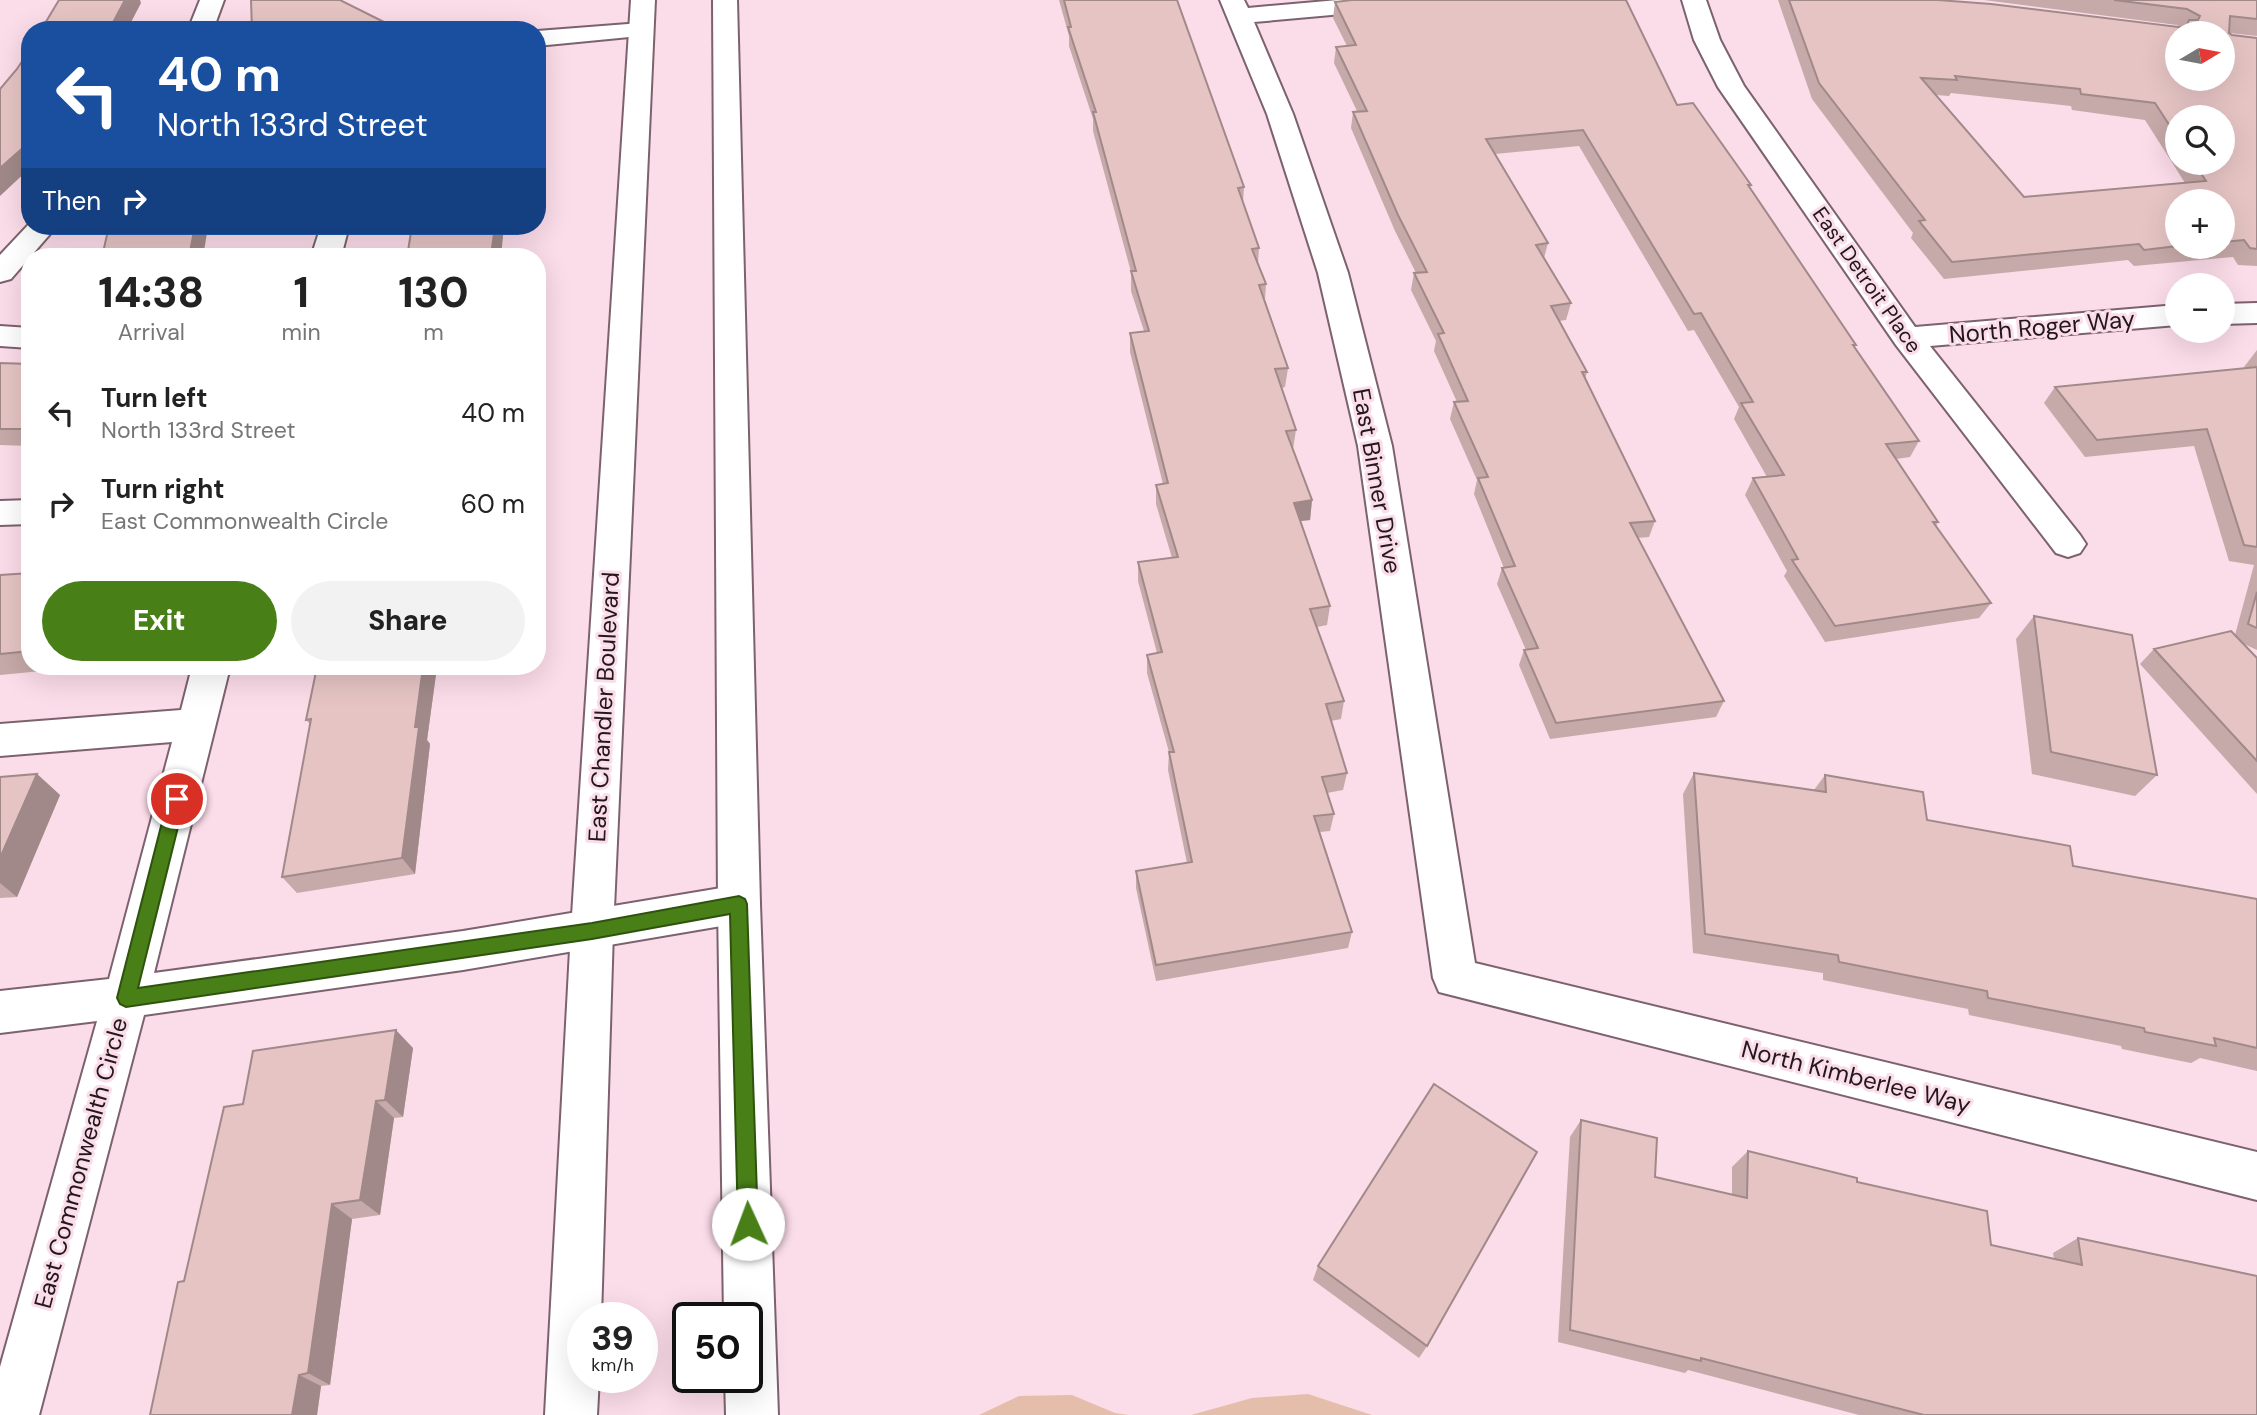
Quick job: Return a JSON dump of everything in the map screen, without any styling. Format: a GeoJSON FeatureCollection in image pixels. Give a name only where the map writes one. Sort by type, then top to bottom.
{"type":"FeatureCollection","features":[{"type":"Feature","properties":{"kind":"street"},"geometry":{"type":"LineString","coordinates":[[204,21],[212,0]]}},
{"type":"Feature","properties":{"kind":"street"},"geometry":{"type":"LineString","coordinates":[[726,0],[739,904],[752,1415]]}},
{"type":"Feature","properties":{"kind":"street"},"geometry":{"type":"LineString","coordinates":[[1236,8],[1421,0]]}},
{"type":"Feature","properties":{"kind":"street","name":"East Detroit Place"},"geometry":{"type":"LineString","coordinates":[[1693,0],[1707,40],[1731,87],[1907,338],[2068,544]]}},
{"type":"Feature","properties":{"kind":"street","name":"East Binner Drive"},"geometry":{"type":"LineString","coordinates":[[1236,8],[1280,114],[1333,273],[1375,446],[1455,978]]}},
{"type":"Feature","properties":{"kind":"street"},"geometry":{"type":"LineString","coordinates":[[546,37],[642,15]]}},
{"type":"Feature","properties":{"kind":"street","name":"East Chandler Boulevard"},"geometry":{"type":"LineString","coordinates":[[571,1415],[592,931],[642,15]]}},
{"type":"Feature","properties":{"kind":"street"},"geometry":{"type":"LineString","coordinates":[[23,248],[35,235]]}},
{"type":"Feature","properties":{"kind":"street"},"geometry":{"type":"LineString","coordinates":[[0,273],[21,250]]}},
{"type":"Feature","properties":{"kind":"street"},"geometry":{"type":"LineString","coordinates":[[2235,314],[2257,313]]}},
{"type":"Feature","properties":{"kind":"street","name":"North Roger Way"},"geometry":{"type":"LineString","coordinates":[[1907,338],[2165,317]]}},
{"type":"Feature","properties":{"kind":"street"},"geometry":{"type":"LineString","coordinates":[[0,336],[21,337]]}},
{"type":"Feature","properties":{"kind":"street"},"geometry":{"type":"LineString","coordinates":[[0,513],[21,512]]}},
{"type":"Feature","properties":{"kind":"street","name":"East Commonwealth Circle"},"geometry":{"type":"LineString","coordinates":[[13,1415],[126,998],[209,675]]}},
{"type":"Feature","properties":{"kind":"street"},"geometry":{"type":"LineString","coordinates":[[0,740],[195,724]]}},
{"type":"Feature","properties":{"kind":"street"},"geometry":{"type":"LineString","coordinates":[[0,1012],[126,998],[592,931],[739,904]]}},
{"type":"Feature","properties":{"kind":"street","name":"North Kimberlee Way"},"geometry":{"type":"LineString","coordinates":[[1455,978],[2257,1176]]}},
{"type":"Feature","properties":{"kind":"shaded area"},"geometry":{"type":"Polygon","coordinates":[[[1308,1394],[1372,1415],[1191,1415],[1252,1398],[1308,1394]]]}},
{"type":"Feature","properties":{"kind":"shaded area"},"geometry":{"type":"Polygon","coordinates":[[[1072,1395],[1115,1413],[1129,1415],[979,1415],[1019,1396],[1072,1395]]]}},
{"type":"Feature","properties":{"kind":"building"},"geometry":{"type":"Polygon","coordinates":[[[59,0],[125,0],[114,21],[46,21],[59,0]]]}},
{"type":"Feature","properties":{"kind":"building"},"geometry":{"type":"Polygon","coordinates":[[[251,0],[340,0],[382,21],[252,21],[251,0]]]}},
{"type":"Feature","properties":{"kind":"building"},"geometry":{"type":"Polygon","coordinates":[[[1064,0],[1177,0],[1244,187],[1238,188],[1259,248],[1252,249],[1266,284],[1259,285],[1288,368],[1275,369],[1296,430],[1286,431],[1312,500],[1294,503],[1330,606],[1310,609],[1344,701],[1326,704],[1347,773],[1322,777],[1334,814],[1314,816],[1352,932],[1156,965],[1136,871],[1192,862],[1169,752],[1174,752],[1147,655],[1162,652],[1138,562],[1178,557],[1156,485],[1168,483],[1130,333],[1149,331],[1131,271],[1136,271],[1093,112],[1096,112],[1068,27],[1071,27],[1064,0]]]}},
{"type":"Feature","properties":{"kind":"building"},"geometry":{"type":"Polygon","coordinates":[[[1626,0],[1677,105],[1693,103],[1751,185],[1748,185],[1919,441],[1886,444],[1938,522],[1933,522],[1991,603],[1835,626],[1792,560],[1798,559],[1753,478],[1784,475],[1741,403],[1753,402],[1701,313],[1694,314],[1583,130],[1486,139],[1548,243],[1536,245],[1571,303],[1551,306],[1587,372],[1582,372],[1655,521],[1630,523],[1724,701],[1556,723],[1524,650],[1538,648],[1502,568],[1515,566],[1478,478],[1488,477],[1454,402],[1468,401],[1438,334],[1444,333],[1414,273],[1427,272],[1398,215],[1353,112],[1367,111],[1336,47],[1356,45],[1335,2],[1626,0]]]}},
{"type":"Feature","properties":{"kind":"building"},"geometry":{"type":"Polygon","coordinates":[[[1789,0],[1938,0],[2165,25],[2165,91],[2235,91],[2235,35],[2257,38],[2257,249],[2250,248],[2244,240],[2235,241],[2235,189],[2165,189],[2165,247],[2144,250],[2139,244],[1952,262],[1919,221],[1925,220],[1819,83],[1789,0]],[[1955,76],[1957,80],[1921,78],[2024,197],[2206,181],[2202,175],[2235,175],[2235,105],[2165,105],[2165,118],[2155,103],[2081,94],[2080,89],[1955,76]]]}},
{"type":"Feature","properties":{"kind":"building"},"geometry":{"type":"Polygon","coordinates":[[[2114,0],[2257,0],[2257,19],[2230,16],[2230,21],[2189,21],[2198,20],[2200,16],[2187,9],[2114,0]]]}},
{"type":"Feature","properties":{"kind":"building"},"geometry":{"type":"Polygon","coordinates":[[[21,63],[21,150],[0,168],[0,89],[21,63]]]}},
{"type":"Feature","properties":{"kind":"building"},"geometry":{"type":"Polygon","coordinates":[[[107,235],[193,235],[191,248],[104,248],[107,235]]]}},
{"type":"Feature","properties":{"kind":"building"},"geometry":{"type":"Polygon","coordinates":[[[411,235],[494,235],[492,248],[408,248],[411,235]]]}},
{"type":"Feature","properties":{"kind":"building"},"geometry":{"type":"Polygon","coordinates":[[[0,363],[21,364],[21,429],[0,429],[0,363]]]}},
{"type":"Feature","properties":{"kind":"building"},"geometry":{"type":"Polygon","coordinates":[[[2257,367],[2257,547],[2244,545],[2207,429],[2097,440],[2055,387],[2257,367]]]}},
{"type":"Feature","properties":{"kind":"building"},"geometry":{"type":"Polygon","coordinates":[[[21,574],[21,652],[0,654],[0,575],[21,574]]]}},
{"type":"Feature","properties":{"kind":"building"},"geometry":{"type":"Polygon","coordinates":[[[2257,592],[2257,628],[2248,624],[2257,592]]]}},
{"type":"Feature","properties":{"kind":"building"},"geometry":{"type":"Polygon","coordinates":[[[2034,616],[2132,635],[2157,775],[2051,752],[2034,616]]]}},
{"type":"Feature","properties":{"kind":"building"},"geometry":{"type":"Polygon","coordinates":[[[2231,631],[2257,658],[2257,761],[2154,649],[2231,631]]]}},
{"type":"Feature","properties":{"kind":"building"},"geometry":{"type":"Polygon","coordinates":[[[315,675],[422,675],[415,727],[419,727],[402,858],[282,877],[311,719],[306,720],[315,675]]]}},
{"type":"Feature","properties":{"kind":"building"},"geometry":{"type":"Polygon","coordinates":[[[1694,773],[1826,792],[1825,775],[1923,792],[1927,820],[2070,846],[2073,866],[2257,899],[2257,1048],[2214,1038],[2216,1046],[2145,1032],[2144,1028],[1988,998],[1987,991],[1839,962],[1838,955],[1705,934],[1694,773]]]}},
{"type":"Feature","properties":{"kind":"building"},"geometry":{"type":"Polygon","coordinates":[[[37,774],[0,858],[0,777],[37,774]]]}},
{"type":"Feature","properties":{"kind":"building"},"geometry":{"type":"Polygon","coordinates":[[[396,1030],[385,1100],[376,1101],[360,1200],[332,1204],[308,1373],[299,1375],[292,1415],[150,1415],[178,1282],[184,1281],[224,1107],[243,1104],[253,1051],[396,1030]]]}},
{"type":"Feature","properties":{"kind":"building"},"geometry":{"type":"Polygon","coordinates":[[[1434,1084],[1537,1152],[1427,1346],[1318,1266],[1434,1084]]]}},
{"type":"Feature","properties":{"kind":"building"},"geometry":{"type":"Polygon","coordinates":[[[1581,1120],[1657,1138],[1655,1177],[1747,1198],[1748,1151],[1857,1178],[1857,1182],[1987,1211],[1991,1245],[2082,1265],[2078,1238],[2257,1276],[2257,1415],[1924,1415],[1701,1358],[1701,1361],[1570,1330],[1581,1120]]]}},
{"type":"Feature","properties":{"kind":"route"},"geometry":{"type":"LineString","coordinates":[[177,799],[126,998],[592,931],[739,904],[748,1224]]}}]}
